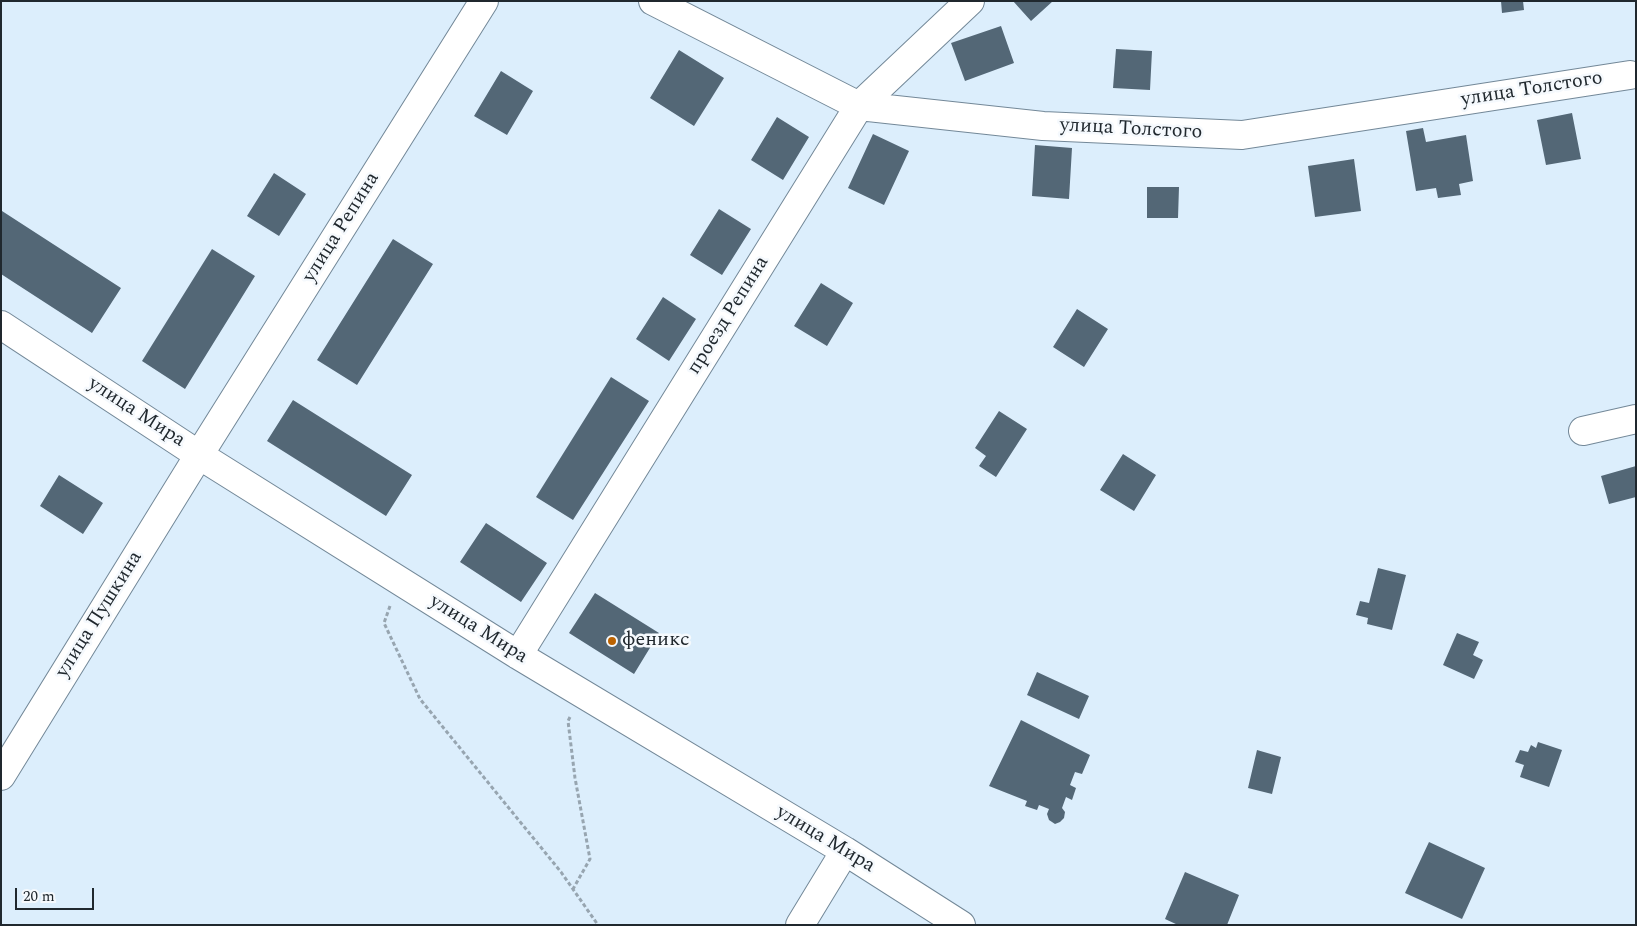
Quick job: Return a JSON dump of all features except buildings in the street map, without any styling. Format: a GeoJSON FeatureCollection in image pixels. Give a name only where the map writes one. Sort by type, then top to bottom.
{"type":"FeatureCollection","features":[{"type":"Feature","properties":{"kind":"street","name":"улица Репина"},"geometry":{"type":"LineString","coordinates":[[199,455],[484,1]]}},
{"type":"Feature","properties":{"kind":"street","name":"улица Толстого"},"geometry":{"type":"LineString","coordinates":[[653,1],[859,106],[1043,126],[1242,135],[1630,75]]}},
{"type":"Feature","properties":{"kind":"street","name":"проезд Репина"},"geometry":{"type":"LineString","coordinates":[[518,655],[859,106],[970,1]]}},
{"type":"Feature","properties":{"kind":"street","name":"улица Мира"},"geometry":{"type":"LineString","coordinates":[[1,325],[199,455],[398,580],[518,655],[844,851],[961,925]]}},
{"type":"Feature","properties":{"kind":"street"},"geometry":{"type":"LineString","coordinates":[[1583,431],[1636,420]]}},
{"type":"Feature","properties":{"kind":"street","name":"улица Пушкина"},"geometry":{"type":"LineString","coordinates":[[1,776],[199,455]]}},
{"type":"Feature","properties":{"kind":"street"},"geometry":{"type":"LineString","coordinates":[[800,925],[844,851]]}},
{"type":"Feature","properties":{"kind":"path"},"geometry":{"type":"LineString","coordinates":[[398,580],[384,623],[420,699],[561,872],[598,925]]}},
{"type":"Feature","properties":{"kind":"path"},"geometry":{"type":"LineString","coordinates":[[574,890],[590,859],[575,778],[568,721],[583,694]]}},
{"type":"Feature","properties":{"kind":"place","name":"феникс"},"geometry":{"type":"Point","coordinates":[612,641]}}]}
